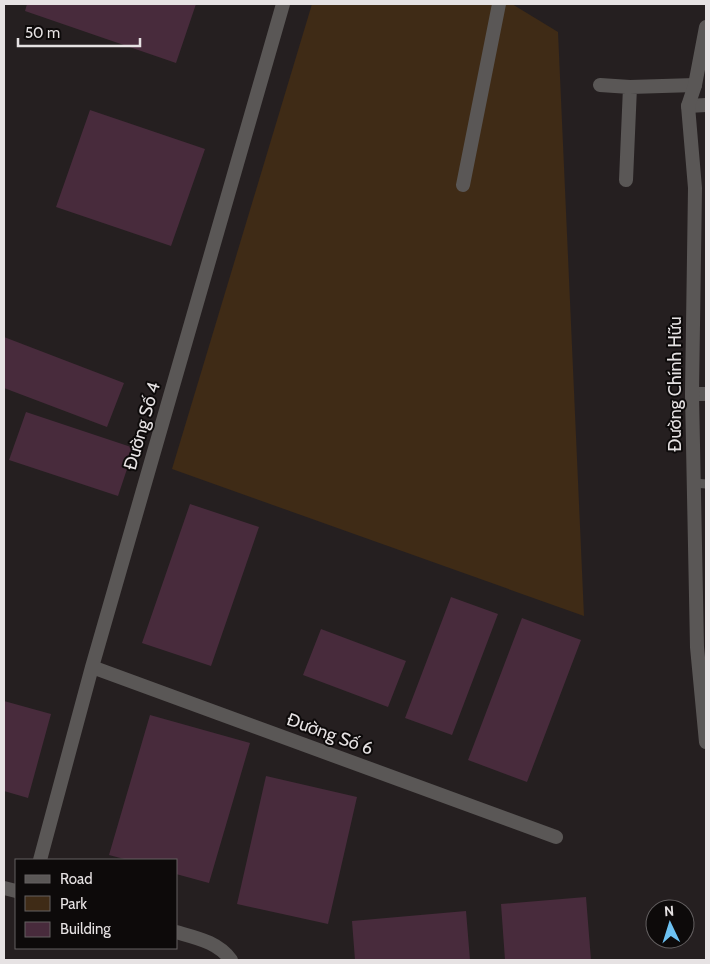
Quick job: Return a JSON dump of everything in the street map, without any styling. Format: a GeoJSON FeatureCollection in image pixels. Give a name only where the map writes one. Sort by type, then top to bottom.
{"type":"FeatureCollection","features":[{"type":"Feature","properties":{"kind":"street","name":"Đường Số 4"},"geometry":{"type":"LineString","coordinates":[[40,859],[92,667],[283,4]]}},
{"type":"Feature","properties":{"kind":"street"},"geometry":{"type":"LineString","coordinates":[[463,185],[499,4]]}},
{"type":"Feature","properties":{"kind":"street","name":"Đường Chính Hữu"},"geometry":{"type":"LineString","coordinates":[[706,27],[695,85],[688,106],[701,187],[692,394],[700,484],[702,646],[706,742]]}},
{"type":"Feature","properties":{"kind":"street"},"geometry":{"type":"LineString","coordinates":[[600,86],[695,85]]}},
{"type":"Feature","properties":{"kind":"street"},"geometry":{"type":"LineString","coordinates":[[626,180],[630,87]]}},
{"type":"Feature","properties":{"kind":"street"},"geometry":{"type":"LineString","coordinates":[[688,106],[706,105]]}},
{"type":"Feature","properties":{"kind":"street"},"geometry":{"type":"LineString","coordinates":[[692,394],[706,394]]}},
{"type":"Feature","properties":{"kind":"street","name":"Đường Số 6"},"geometry":{"type":"LineString","coordinates":[[92,667],[556,837]]}},
{"type":"Feature","properties":{"kind":"street"},"geometry":{"type":"LineString","coordinates":[[178,933],[206,940],[227,954],[232,960]]}},
{"type":"Feature","properties":{"kind":"green space"},"geometry":{"type":"Polygon","coordinates":[[[312,4],[512,4],[558,32],[584,616],[172,469],[312,4]]]}},
{"type":"Feature","properties":{"kind":"building"},"geometry":{"type":"Polygon","coordinates":[[[27,4],[196,4],[176,63],[25,11],[27,4]]]}},
{"type":"Feature","properties":{"kind":"building"},"geometry":{"type":"Polygon","coordinates":[[[90,110],[205,149],[171,246],[56,207],[90,110]]]}},
{"type":"Feature","properties":{"kind":"building"},"geometry":{"type":"Polygon","coordinates":[[[4,337],[124,383],[107,427],[4,388],[4,337]]]}},
{"type":"Feature","properties":{"kind":"building"},"geometry":{"type":"Polygon","coordinates":[[[26,412],[134,448],[118,496],[9,460],[26,412]]]}},
{"type":"Feature","properties":{"kind":"building"},"geometry":{"type":"Polygon","coordinates":[[[190,504],[259,527],[211,666],[142,643],[190,504]]]}},
{"type":"Feature","properties":{"kind":"building"},"geometry":{"type":"Polygon","coordinates":[[[451,597],[498,614],[452,735],[405,718],[451,597]]]}},
{"type":"Feature","properties":{"kind":"building"},"geometry":{"type":"Polygon","coordinates":[[[522,618],[581,640],[527,782],[468,760],[522,618]]]}},
{"type":"Feature","properties":{"kind":"building"},"geometry":{"type":"Polygon","coordinates":[[[321,629],[406,661],[388,707],[303,675],[321,629]]]}},
{"type":"Feature","properties":{"kind":"building"},"geometry":{"type":"Polygon","coordinates":[[[4,701],[51,714],[28,798],[4,791],[4,701]]]}},
{"type":"Feature","properties":{"kind":"building"},"geometry":{"type":"Polygon","coordinates":[[[150,715],[250,743],[209,883],[178,875],[178,859],[124,859],[109,855],[150,715]]]}},
{"type":"Feature","properties":{"kind":"building"},"geometry":{"type":"Polygon","coordinates":[[[266,776],[357,797],[328,924],[237,904],[266,776]]]}},
{"type":"Feature","properties":{"kind":"building"},"geometry":{"type":"Polygon","coordinates":[[[586,897],[591,960],[505,960],[501,904],[586,897]]]}},
{"type":"Feature","properties":{"kind":"building"},"geometry":{"type":"Polygon","coordinates":[[[466,911],[470,960],[355,960],[352,921],[466,911]]]}}]}
